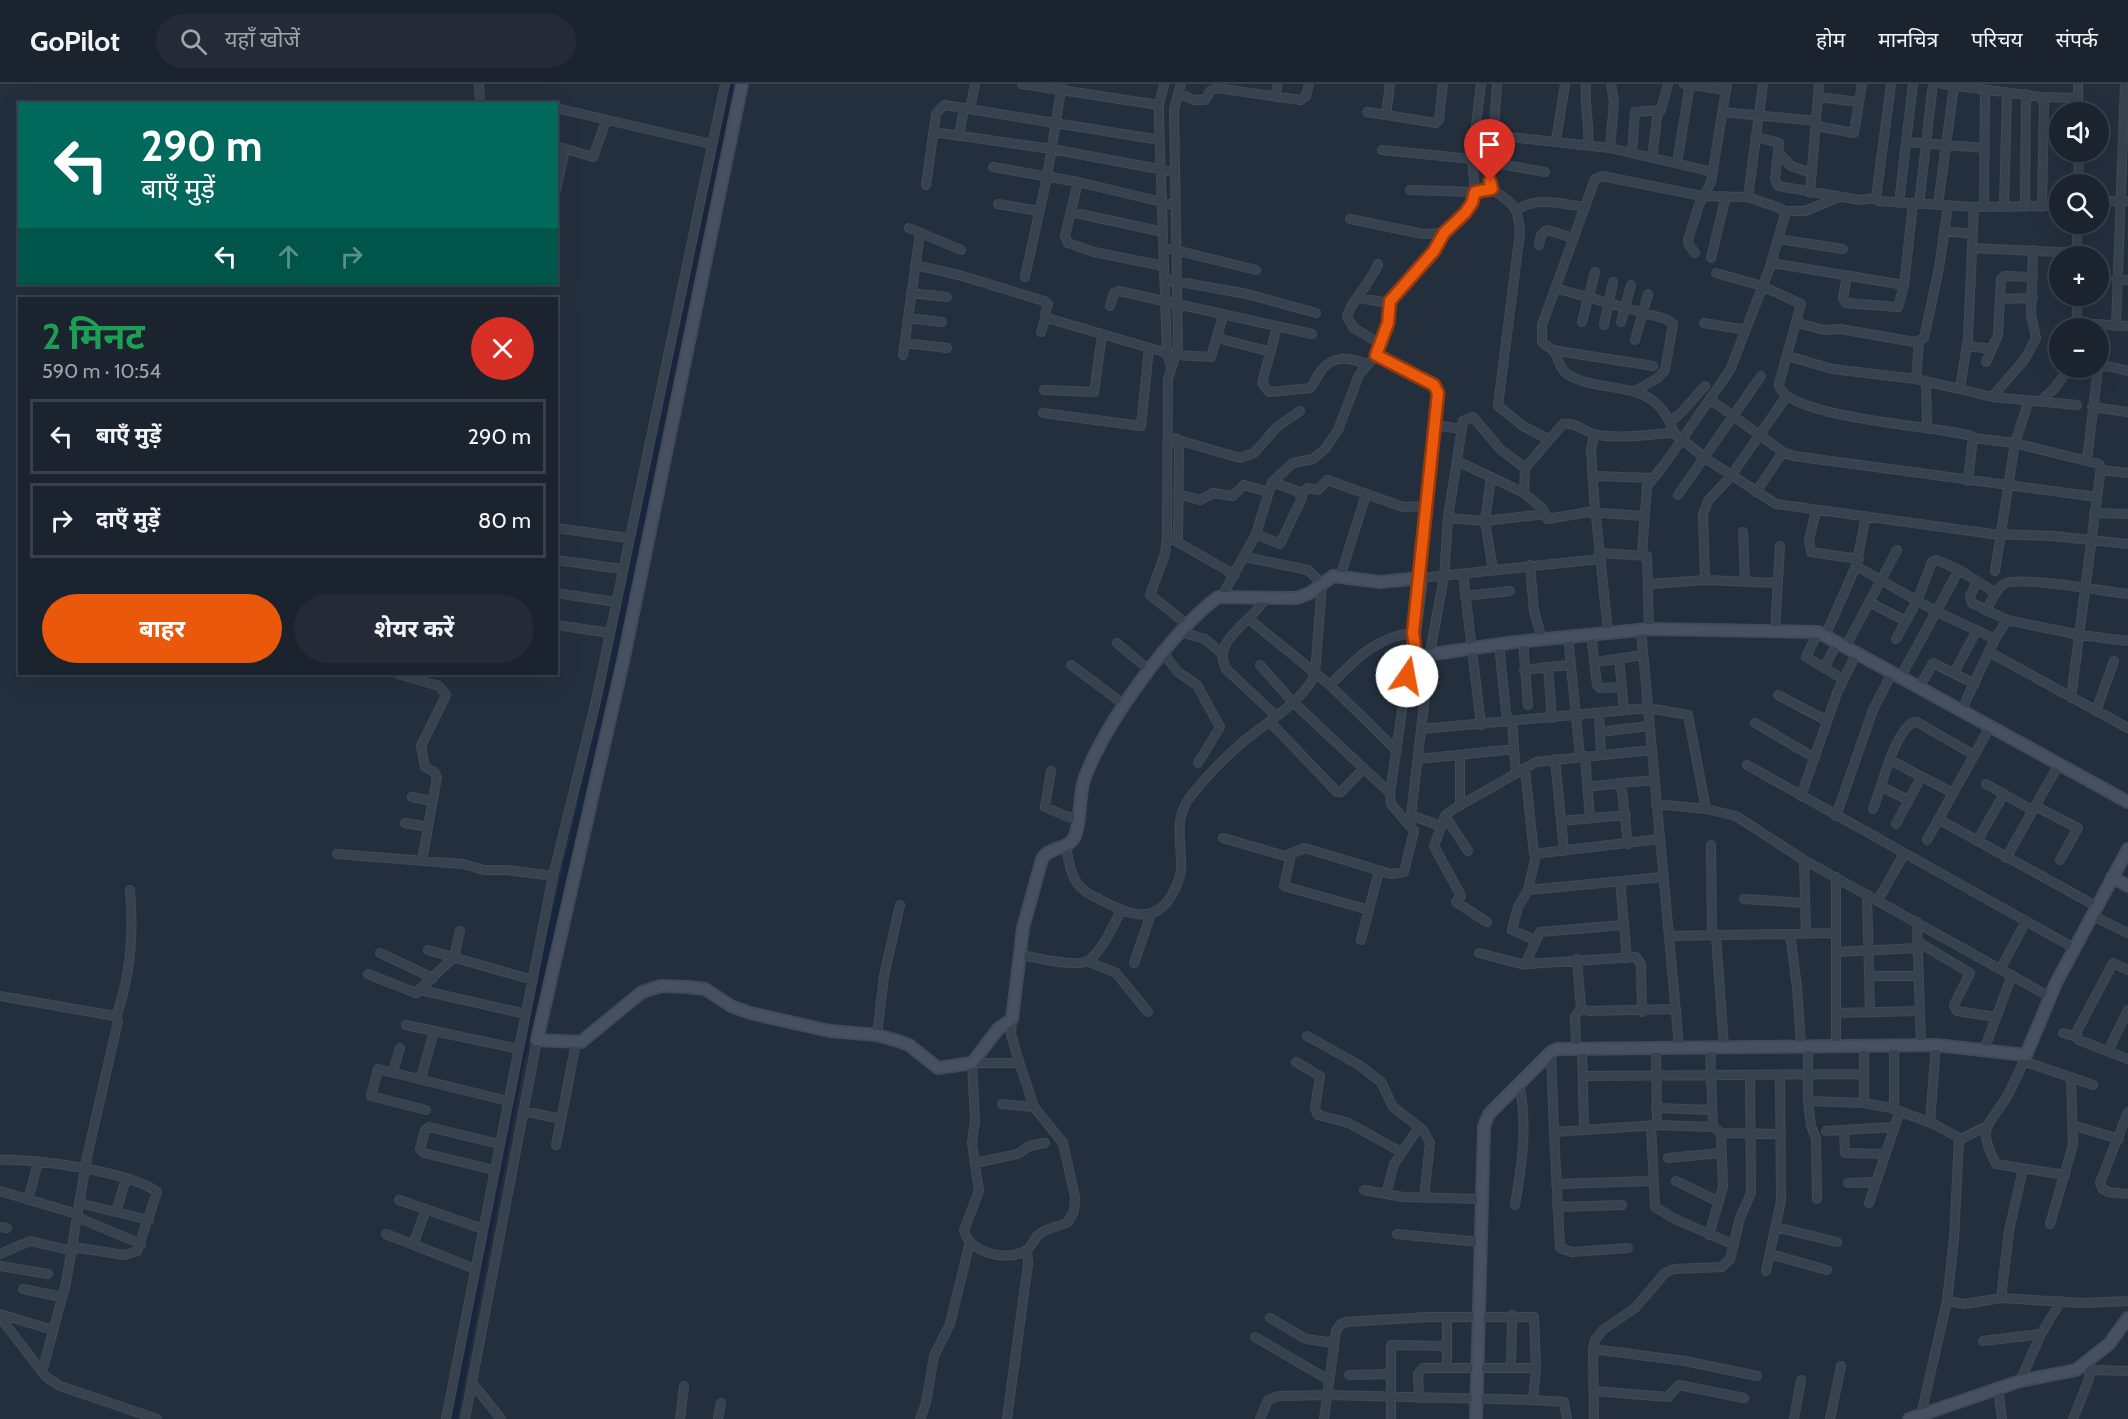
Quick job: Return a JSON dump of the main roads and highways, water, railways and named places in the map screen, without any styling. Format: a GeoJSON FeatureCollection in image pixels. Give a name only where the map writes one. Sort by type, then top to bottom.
{"type":"FeatureCollection","features":[{"type":"Feature","properties":{"kind":"waterway"},"geometry":{"type":"LineString","coordinates":[[454,1419],[521,1061],[606,697],[733,84]]}}]}
